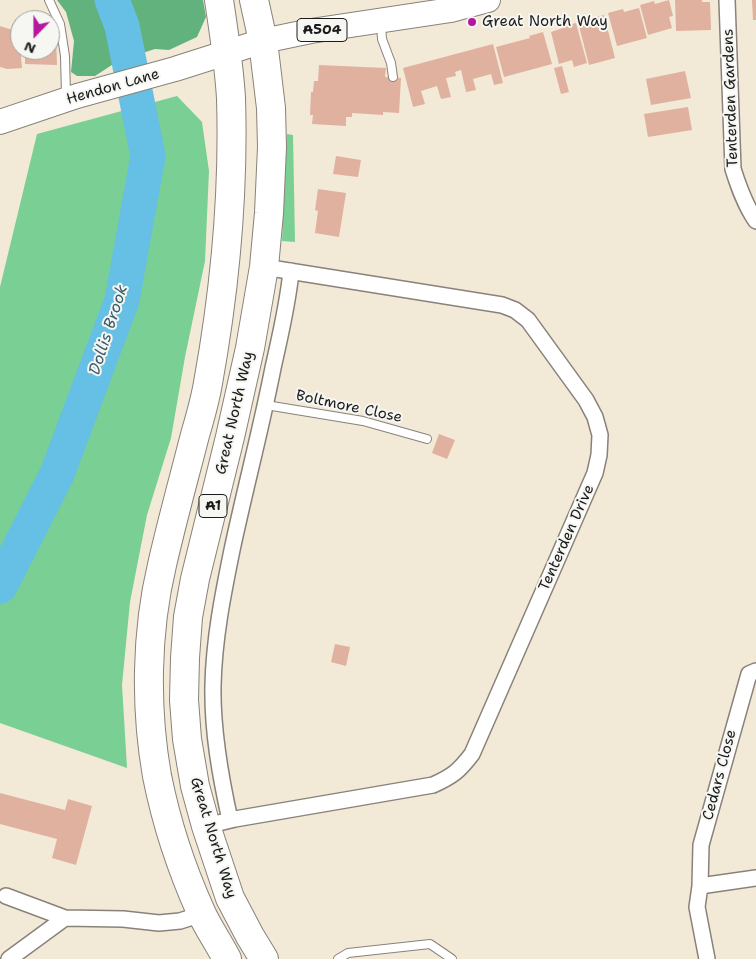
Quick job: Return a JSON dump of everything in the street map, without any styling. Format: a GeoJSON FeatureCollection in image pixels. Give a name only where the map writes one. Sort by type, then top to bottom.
{"type":"FeatureCollection","features":[{"type":"Feature","properties":{"kind":"highway","name":"A1"},"geometry":{"type":"LineString","coordinates":[[219,0],[227,52],[231,98],[232,176],[227,252],[208,386],[162,566],[155,603],[149,672],[151,724],[158,776],[170,829],[202,914],[227,959]]}},
{"type":"Feature","properties":{"kind":"highway","name":"Great North Way"},"geometry":{"type":"LineString","coordinates":[[254,0],[263,41],[271,108],[272,147],[264,267],[250,348],[195,579],[188,616],[184,700],[187,739],[195,786],[218,823],[230,898],[264,959]]}},
{"type":"Feature","properties":{"kind":"main road","name":"A504"},"geometry":{"type":"LineString","coordinates":[[227,52],[263,41],[311,31],[451,10],[488,0]]}},
{"type":"Feature","properties":{"kind":"main road","name":"Hendon Lane"},"geometry":{"type":"LineString","coordinates":[[0,122],[72,98],[175,69],[227,52]]}},
{"type":"Feature","properties":{"kind":"street","name":"Tenterden Gardens"},"geometry":{"type":"LineString","coordinates":[[727,0],[733,169],[739,190],[748,210],[756,221]]}},
{"type":"Feature","properties":{"kind":"street","name":"Tenterden Drive"},"geometry":{"type":"LineString","coordinates":[[218,823],[433,785],[448,778],[462,768],[472,754],[595,473],[599,455],[600,434],[595,417],[586,400],[528,320],[515,310],[502,304],[264,267]]}},
{"type":"Feature","properties":{"kind":"street","name":"Great North Way"},"geometry":{"type":"LineString","coordinates":[[218,823],[219,767],[214,722],[213,685],[216,636],[231,557],[266,405],[288,298],[291,271]]}},
{"type":"Feature","properties":{"kind":"street","name":"Cedars Close"},"geometry":{"type":"LineString","coordinates":[[707,959],[697,908],[700,886],[701,845],[748,674],[756,671]]}},
{"type":"Feature","properties":{"kind":"street"},"geometry":{"type":"LineString","coordinates":[[700,886],[756,878]]}},
{"type":"Feature","properties":{"kind":"street"},"geometry":{"type":"LineString","coordinates":[[3,895],[65,918],[123,919],[159,924],[180,921],[202,914]]}},
{"type":"Feature","properties":{"kind":"street"},"geometry":{"type":"LineString","coordinates":[[8,959],[65,918]]}},
{"type":"Feature","properties":{"kind":"lane"},"geometry":{"type":"LineString","coordinates":[[49,0],[60,24],[72,98]]}},
{"type":"Feature","properties":{"kind":"lane"},"geometry":{"type":"LineString","coordinates":[[381,21],[382,39],[391,63],[393,77]]}},
{"type":"Feature","properties":{"kind":"lane","name":"Boltmore Close"},"geometry":{"type":"LineString","coordinates":[[266,405],[363,421],[427,439]]}},
{"type":"Feature","properties":{"kind":"lane"},"geometry":{"type":"LineString","coordinates":[[338,959],[348,953],[430,944],[452,959]]}},
{"type":"Feature","properties":{"kind":"green space"},"geometry":{"type":"Polygon","coordinates":[[[57,0],[203,0],[206,17],[197,37],[169,50],[155,49],[118,61],[95,76],[77,76],[71,72],[74,41],[66,12],[57,0]]]}},
{"type":"Feature","properties":{"kind":"green space"},"geometry":{"type":"Polygon","coordinates":[[[177,96],[202,122],[209,171],[205,261],[185,357],[171,438],[147,515],[130,602],[122,685],[127,768],[0,723],[0,287],[37,134],[177,96]]]}},
{"type":"Feature","properties":{"kind":"green space"},"geometry":{"type":"Polygon","coordinates":[[[287,134],[293,135],[295,242],[282,241],[287,134]]]}},
{"type":"Feature","properties":{"kind":"building"},"geometry":{"type":"Polygon","coordinates":[[[669,0],[673,16],[669,17],[672,28],[648,35],[640,5],[654,1],[655,4],[669,0]]]}},
{"type":"Feature","properties":{"kind":"building"},"geometry":{"type":"Polygon","coordinates":[[[675,0],[702,0],[702,2],[710,2],[711,30],[676,31],[675,0]]]}},
{"type":"Feature","properties":{"kind":"building"},"geometry":{"type":"Polygon","coordinates":[[[752,0],[756,0],[756,20],[753,20],[752,0]]]}},
{"type":"Feature","properties":{"kind":"building"},"geometry":{"type":"Polygon","coordinates":[[[639,8],[647,38],[617,46],[608,13],[623,9],[624,12],[639,8]]]}},
{"type":"Feature","properties":{"kind":"building"},"geometry":{"type":"Polygon","coordinates":[[[604,15],[615,58],[589,65],[578,22],[604,15]]]}},
{"type":"Feature","properties":{"kind":"building"},"geometry":{"type":"Polygon","coordinates":[[[576,23],[587,63],[574,67],[572,60],[559,64],[551,32],[563,28],[563,26],[576,23]]]}},
{"type":"Feature","properties":{"kind":"building"},"geometry":{"type":"Polygon","coordinates":[[[0,26],[10,29],[10,60],[21,60],[22,68],[7,69],[0,67],[0,26]]]}},
{"type":"Feature","properties":{"kind":"building"},"geometry":{"type":"Polygon","coordinates":[[[543,32],[552,64],[504,77],[496,47],[530,38],[529,36],[543,32]]]}},
{"type":"Feature","properties":{"kind":"building"},"geometry":{"type":"Polygon","coordinates":[[[493,44],[503,83],[494,85],[491,74],[473,79],[476,90],[466,92],[461,70],[455,72],[456,76],[446,78],[451,97],[441,99],[437,86],[421,91],[425,104],[413,107],[403,68],[493,44]]]}},
{"type":"Feature","properties":{"kind":"building"},"geometry":{"type":"Polygon","coordinates":[[[25,60],[57,60],[57,65],[25,64],[25,60]]]}},
{"type":"Feature","properties":{"kind":"building"},"geometry":{"type":"Polygon","coordinates":[[[319,65],[386,68],[385,77],[401,78],[399,113],[383,112],[383,115],[352,113],[352,117],[346,117],[346,126],[312,124],[313,115],[310,115],[311,92],[313,92],[314,81],[318,81],[319,65]]]}},
{"type":"Feature","properties":{"kind":"building"},"geometry":{"type":"Polygon","coordinates":[[[562,66],[569,92],[561,94],[554,68],[562,66]]]}},
{"type":"Feature","properties":{"kind":"building"},"geometry":{"type":"Polygon","coordinates":[[[685,71],[691,98],[651,105],[646,79],[685,71]]]}},
{"type":"Feature","properties":{"kind":"building"},"geometry":{"type":"Polygon","coordinates":[[[688,107],[692,130],[648,137],[644,114],[688,107]]]}},
{"type":"Feature","properties":{"kind":"building"},"geometry":{"type":"Polygon","coordinates":[[[336,156],[361,160],[358,177],[333,174],[336,156]]]}},
{"type":"Feature","properties":{"kind":"building"},"geometry":{"type":"Polygon","coordinates":[[[318,189],[346,193],[339,237],[315,233],[318,211],[315,210],[318,189]]]}},
{"type":"Feature","properties":{"kind":"building"},"geometry":{"type":"Polygon","coordinates":[[[439,434],[455,440],[447,459],[432,453],[439,434]]]}},
{"type":"Feature","properties":{"kind":"building"},"geometry":{"type":"Polygon","coordinates":[[[335,644],[350,647],[346,666],[331,662],[335,644]]]}},
{"type":"Feature","properties":{"kind":"building"},"geometry":{"type":"Polygon","coordinates":[[[0,793],[65,810],[68,799],[92,806],[76,865],[52,858],[57,839],[0,824],[0,793]]]}},
{"type":"Feature","properties":{"kind":"waterway","name":"Dollis Brook"},"geometry":{"type":"LineString","coordinates":[[0,586],[57,474],[122,300],[148,156],[122,26],[112,0]]}},
{"type":"Feature","properties":{"kind":"place","name":"Great North Way"},"geometry":{"type":"Point","coordinates":[472,22]}}]}
